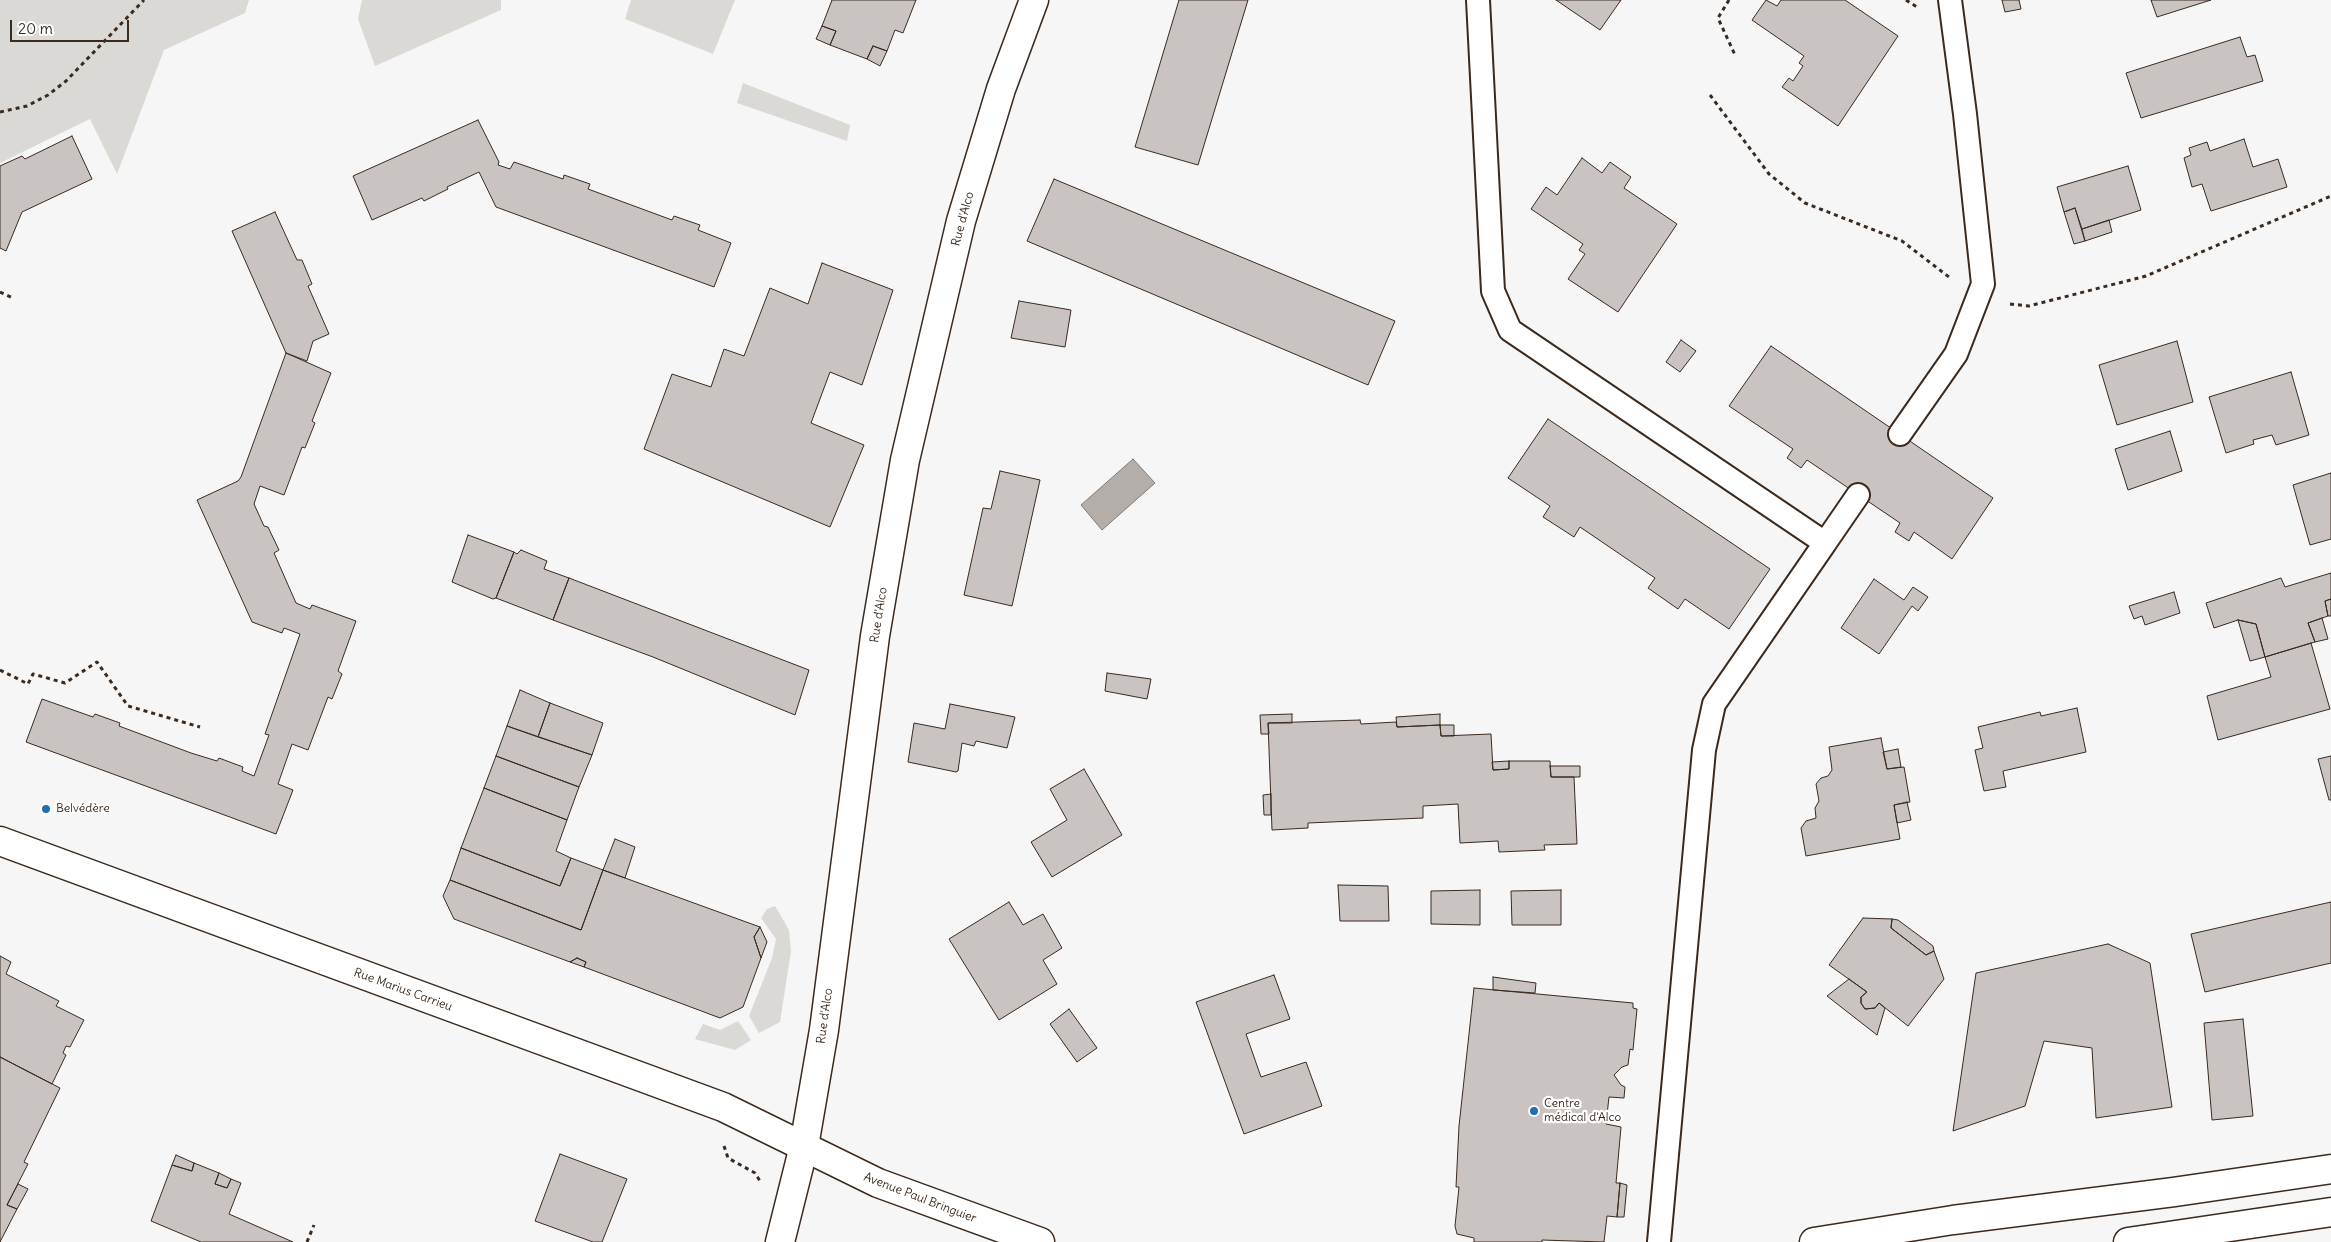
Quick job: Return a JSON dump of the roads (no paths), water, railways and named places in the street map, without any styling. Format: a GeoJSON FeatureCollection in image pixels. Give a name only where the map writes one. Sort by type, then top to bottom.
{"type":"FeatureCollection","features":[{"type":"Feature","properties":{"kind":"main road","name":"Rue d'Alco"},"geometry":{"type":"LineString","coordinates":[[780,1242],[804,1146],[824,1030],[875,636],[905,460],[961,220],[1001,90],[1034,0]]}},
{"type":"Feature","properties":{"kind":"main road","name":"Rue Marius Carrieu"},"geometry":{"type":"LineString","coordinates":[[0,841],[735,1112],[804,1146]]}},
{"type":"Feature","properties":{"kind":"main road","name":"Avenue Paul Bringuier"},"geometry":{"type":"LineString","coordinates":[[804,1146],[878,1183],[1040,1242]]}},
{"type":"Feature","properties":{"kind":"main road"},"geometry":{"type":"LineString","coordinates":[[1814,1242],[1952,1220],[2174,1192],[2331,1168]]}},
{"type":"Feature","properties":{"kind":"main road"},"geometry":{"type":"LineString","coordinates":[[2128,1242],[2331,1212]]}},
{"type":"Feature","properties":{"kind":"lane"},"geometry":{"type":"LineString","coordinates":[[1478,0],[1493,291],[1510,330],[1825,543]]}},
{"type":"Feature","properties":{"kind":"lane"},"geometry":{"type":"LineString","coordinates":[[1900,434],[1956,354],[1983,284],[1965,114],[1950,0]]}},
{"type":"Feature","properties":{"kind":"lane"},"geometry":{"type":"LineString","coordinates":[[1659,1242],[1703,760],[1714,704],[1858,495]]}},
{"type":"Feature","properties":{"kind":"place","name":"Belvédère"},"geometry":{"type":"Point","coordinates":[46,809]}},
{"type":"Feature","properties":{"kind":"place","name":"Centre médical d'Alco"},"geometry":{"type":"Point","coordinates":[1534,1111]}}]}
